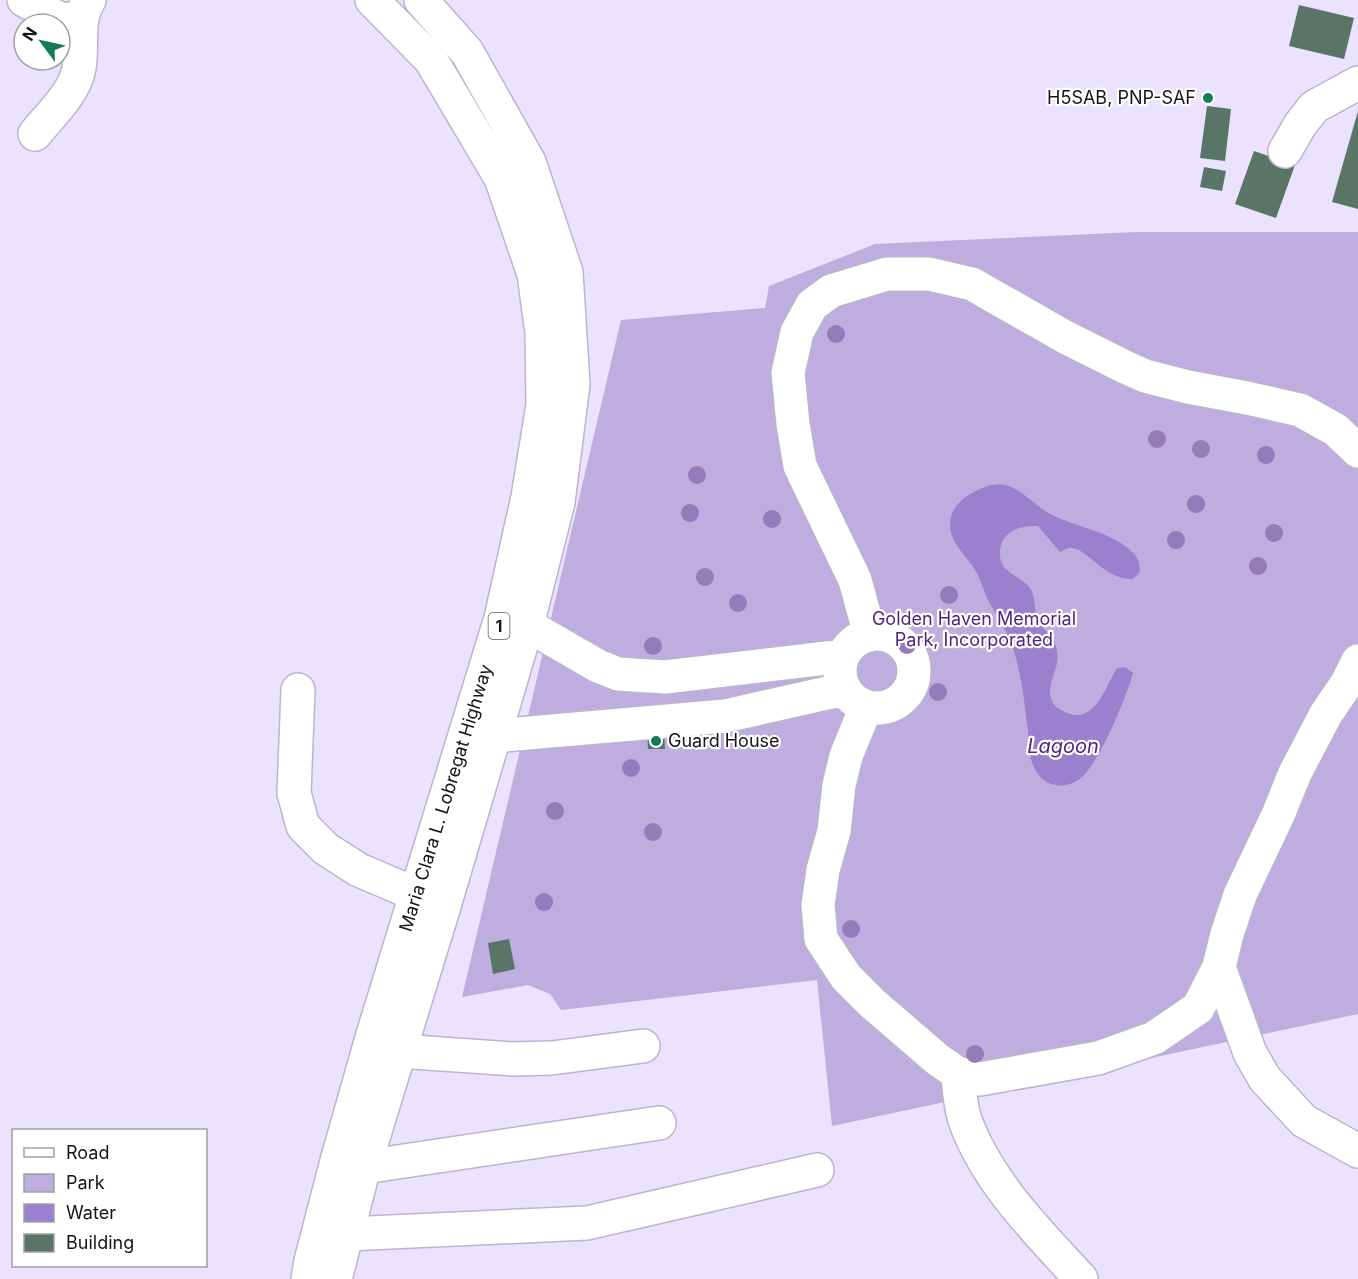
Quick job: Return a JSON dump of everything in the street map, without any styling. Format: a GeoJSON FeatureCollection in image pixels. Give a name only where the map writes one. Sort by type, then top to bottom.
{"type":"FeatureCollection","features":[{"type":"Feature","properties":{"kind":"main road"},"geometry":{"type":"LineString","coordinates":[[24,0],[60,19],[85,10],[79,71],[70,90],[35,134]]}},
{"type":"Feature","properties":{"kind":"main road","name":"Maria Clara L. Lobregat Highway"},"geometry":{"type":"LineString","coordinates":[[308,1279],[310,1261],[372,1038],[430,901],[494,736],[527,625],[543,500],[542,333],[534,274],[501,178],[431,60],[372,0]]}},
{"type":"Feature","properties":{"kind":"main road","name":"Maria Clara L. Lobregat Highway"},"geometry":{"type":"LineString","coordinates":[[335,1279],[364,1167],[399,1051],[430,901],[501,618],[543,500],[573,384],[566,272],[529,162],[467,52],[421,0]]}},
{"type":"Feature","properties":{"kind":"main road"},"geometry":{"type":"LineString","coordinates":[[1285,151],[1314,107],[1358,83]]}},
{"type":"Feature","properties":{"kind":"main road"},"geometry":{"type":"LineString","coordinates":[[501,178],[529,162]]}},
{"type":"Feature","properties":{"kind":"main road"},"geometry":{"type":"LineString","coordinates":[[870,635],[855,580],[801,466],[793,424],[788,373],[797,332],[812,305],[831,291],[887,274],[928,274],[972,284],[1125,368],[1145,376],[1188,387],[1300,410],[1336,430],[1358,451]]}},
{"type":"Feature","properties":{"kind":"main road"},"geometry":{"type":"LineString","coordinates":[[527,625],[598,666],[618,674],[665,677],[843,656]]}},
{"type":"Feature","properties":{"kind":"main road"},"geometry":{"type":"LineString","coordinates":[[494,736],[725,716],[855,698],[886,707],[896,703],[904,696],[913,679],[912,658],[900,642],[880,634],[870,635],[854,642],[843,656],[840,673],[855,698],[839,786],[834,831],[823,870],[818,905],[821,939],[846,977],[872,1003],[957,1073],[980,1079],[1098,1058],[1154,1038],[1198,1008],[1219,967],[1227,933],[1240,895],[1295,773],[1326,714],[1347,683],[1358,661]]}},
{"type":"Feature","properties":{"kind":"main road"},"geometry":{"type":"LineString","coordinates":[[720,670],[725,716]]}},
{"type":"Feature","properties":{"kind":"main road"},"geometry":{"type":"LineString","coordinates":[[637,724],[639,675]]}},
{"type":"Feature","properties":{"kind":"main road"},"geometry":{"type":"LineString","coordinates":[[298,690],[294,794],[303,826],[326,849],[359,870],[430,901]]}},
{"type":"Feature","properties":{"kind":"main road"},"geometry":{"type":"LineString","coordinates":[[1219,967],[1250,1053],[1265,1079],[1304,1121],[1358,1151]]}},
{"type":"Feature","properties":{"kind":"main road"},"geometry":{"type":"LineString","coordinates":[[399,1051],[513,1059],[552,1058],[643,1046]]}},
{"type":"Feature","properties":{"kind":"main road"},"geometry":{"type":"LineString","coordinates":[[957,1073],[965,1121],[982,1160],[1026,1218],[1081,1279]]}},
{"type":"Feature","properties":{"kind":"main road"},"geometry":{"type":"LineString","coordinates":[[364,1167],[659,1123]]}},
{"type":"Feature","properties":{"kind":"main road"},"geometry":{"type":"LineString","coordinates":[[346,1234],[587,1223],[817,1170]]}},
{"type":"Feature","properties":{"kind":"green space","name":"Golden Haven Memorial Park, Incorporated"},"geometry":{"type":"Polygon","coordinates":[[[1137,232],[1358,232],[1358,1014],[832,1126],[817,980],[561,1010],[550,994],[528,985],[462,997],[621,320],[765,308],[769,286],[875,244],[1137,232]]]}},
{"type":"Feature","properties":{"kind":"water","name":"Lagoon"},"geometry":{"type":"Polygon","coordinates":[[[991,485],[1011,487],[1052,515],[1118,541],[1135,555],[1139,563],[1140,572],[1133,579],[1122,578],[1104,569],[1076,549],[1068,548],[1060,552],[1038,526],[1026,526],[1009,533],[1000,549],[1002,564],[1031,590],[1037,617],[1056,646],[1058,656],[1050,692],[1056,707],[1072,715],[1090,711],[1097,704],[1117,668],[1125,667],[1133,673],[1125,697],[1098,755],[1084,775],[1067,785],[1047,782],[1033,765],[1029,750],[1021,681],[1010,640],[988,600],[977,573],[951,533],[951,519],[957,505],[969,495],[991,485]]]}},
{"type":"Feature","properties":{"kind":"building"},"geometry":{"type":"Polygon","coordinates":[[[1299,5],[1354,18],[1344,59],[1289,46],[1299,5]]]}},
{"type":"Feature","properties":{"kind":"building"},"geometry":{"type":"Polygon","coordinates":[[[1207,106],[1231,109],[1225,161],[1200,158],[1207,106]]]}},
{"type":"Feature","properties":{"kind":"building"},"geometry":{"type":"Polygon","coordinates":[[[1358,111],[1358,209],[1332,202],[1358,111]]]}},
{"type":"Feature","properties":{"kind":"building"},"geometry":{"type":"Polygon","coordinates":[[[1254,151],[1295,165],[1276,218],[1235,204],[1254,151]]]}},
{"type":"Feature","properties":{"kind":"building"},"geometry":{"type":"Polygon","coordinates":[[[1204,167],[1226,171],[1222,191],[1200,187],[1204,167]]]}},
{"type":"Feature","properties":{"kind":"building","name":"Guard House"},"geometry":{"type":"Polygon","coordinates":[[[647,733],[664,733],[665,749],[648,749],[647,733]]]}},
{"type":"Feature","properties":{"kind":"building"},"geometry":{"type":"Polygon","coordinates":[[[509,939],[515,969],[493,974],[488,943],[509,939]]]}},
{"type":"Feature","properties":{"kind":"place","name":"H5SAB, PNP-SAF"},"geometry":{"type":"Point","coordinates":[1208,98]}},
{"type":"Feature","properties":{"kind":"place","name":"Guard House"},"geometry":{"type":"Point","coordinates":[656,741]}}]}
